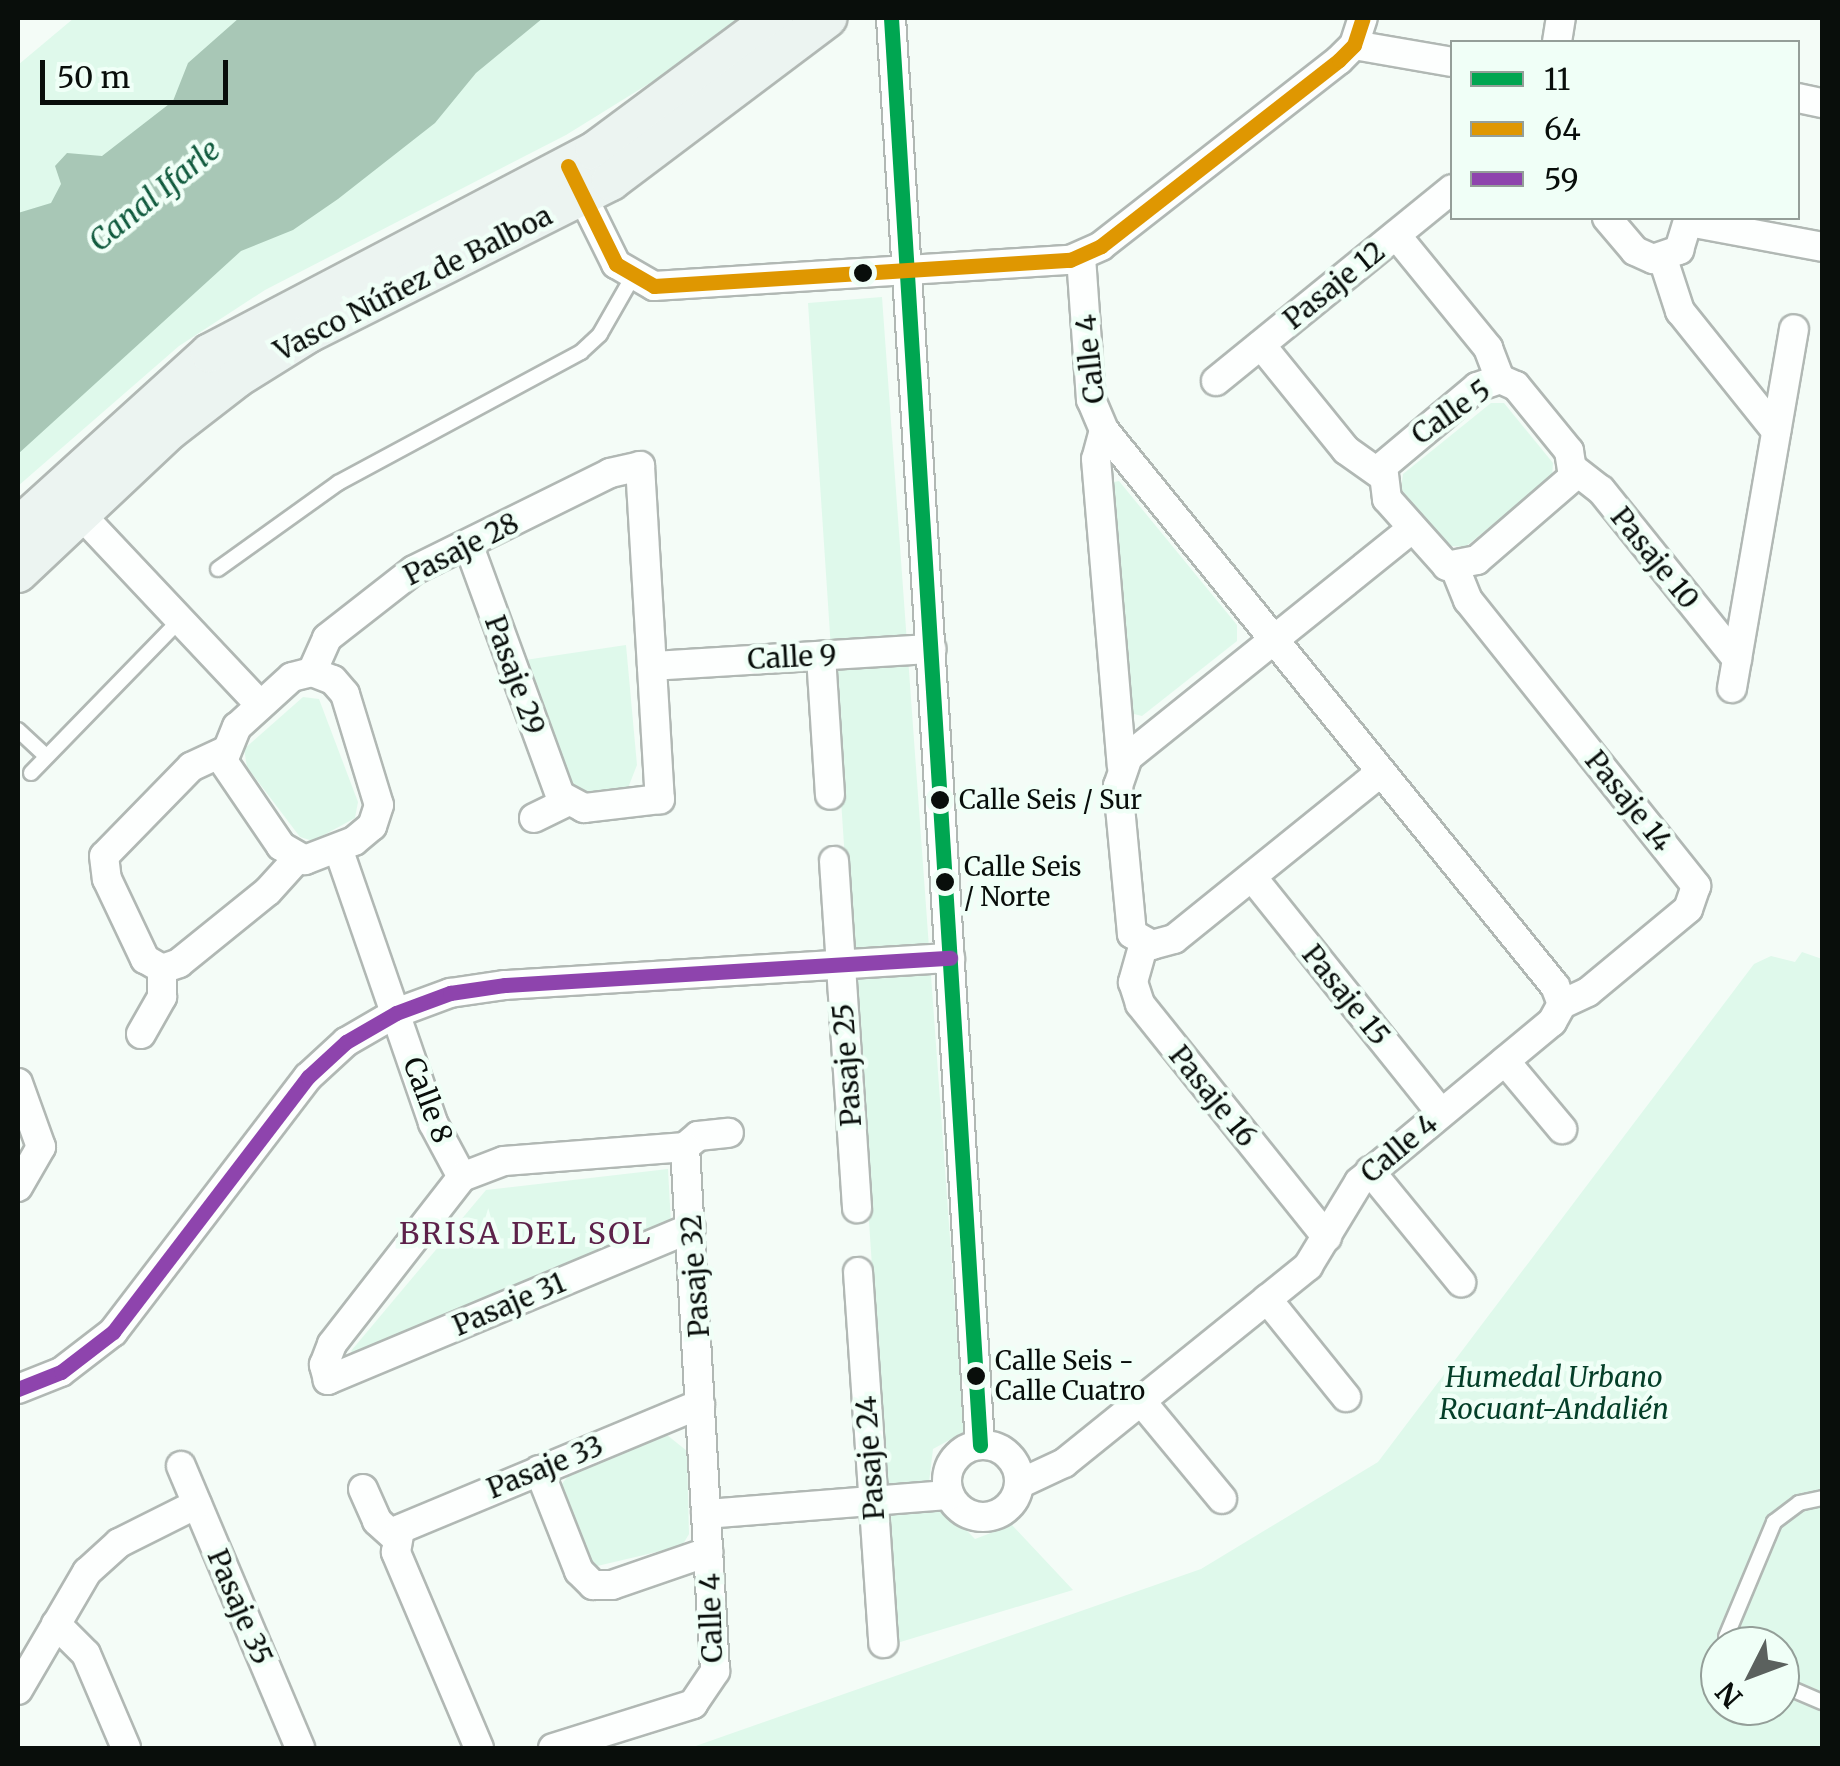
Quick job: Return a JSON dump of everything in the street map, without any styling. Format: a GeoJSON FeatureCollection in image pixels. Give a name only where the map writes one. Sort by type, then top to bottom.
{"type":"FeatureCollection","features":[{"type":"Feature","properties":{"kind":"street","name":"Vasco Núñez de Balboa"},"geometry":{"type":"LineString","coordinates":[[575,182],[656,111],[774,18]]}},
{"type":"Feature","properties":{"kind":"street","name":"Vasco Núñez de Balboa"},"geometry":{"type":"LineString","coordinates":[[18,573],[68,501],[176,378],[235,338],[575,182],[667,144],[827,18]]}},
{"type":"Feature","properties":{"kind":"street"},"geometry":{"type":"LineString","coordinates":[[890,18],[980,1446]]}},
{"type":"Feature","properties":{"kind":"street"},"geometry":{"type":"LineString","coordinates":[[575,182],[610,255],[632,278],[666,287],[1081,257],[1358,31],[1450,61]]}},
{"type":"Feature","properties":{"kind":"street","name":"Pasaje 12"},"geometry":{"type":"LineString","coordinates":[[1216,380],[1450,191]]}},
{"type":"Feature","properties":{"kind":"street"},"geometry":{"type":"LineString","coordinates":[[1610,220],[1635,251],[1663,259]]}},
{"type":"Feature","properties":{"kind":"street"},"geometry":{"type":"LineString","coordinates":[[1663,259],[1684,243],[1689,220],[1822,247]]}},
{"type":"Feature","properties":{"kind":"street"},"geometry":{"type":"LineString","coordinates":[[1396,235],[1488,348],[1500,379]]}},
{"type":"Feature","properties":{"kind":"street","name":"Calle 4"},"geometry":{"type":"LineString","coordinates":[[949,1495],[964,1512],[987,1518],[1009,1506],[1019,1484],[1052,1471],[1308,1266],[1348,1194],[1370,1171],[1557,1017],[1562,1004],[1555,986],[1104,430],[1091,400],[1081,257]]}},
{"type":"Feature","properties":{"kind":"street"},"geometry":{"type":"LineString","coordinates":[[1663,259],[1680,311],[1773,426]]}},
{"type":"Feature","properties":{"kind":"street"},"geometry":{"type":"LineString","coordinates":[[1732,688],[1734,655],[1773,426],[1794,329]]}},
{"type":"Feature","properties":{"kind":"street"},"geometry":{"type":"LineString","coordinates":[[1260,345],[1346,450],[1381,475],[1383,491],[1440,563],[1455,568],[1492,548],[1564,488],[1575,470]]}},
{"type":"Feature","properties":{"kind":"street","name":"Calle 5"},"geometry":{"type":"LineString","coordinates":[[1381,475],[1388,459],[1422,431],[1484,382],[1500,379],[1522,392],[1569,451],[1575,470]]}},
{"type":"Feature","properties":{"kind":"street"},"geometry":{"type":"LineString","coordinates":[[1104,430],[1096,459],[1122,766],[1127,920],[1144,943],[1168,943],[1381,772]]}},
{"type":"Feature","properties":{"kind":"street","name":"Pasaje 28"},"geometry":{"type":"LineString","coordinates":[[312,672],[327,638],[360,608],[427,562],[469,546],[610,473],[640,466],[652,666]]}},
{"type":"Feature","properties":{"kind":"street","name":"Pasaje 10"},"geometry":{"type":"LineString","coordinates":[[1575,470],[1601,490],[1734,655]]}},
{"type":"Feature","properties":{"kind":"street","name":"Vasco Núñez de Balboa"},"geometry":{"type":"LineString","coordinates":[[18,527],[68,501]]}},
{"type":"Feature","properties":{"kind":"street"},"geometry":{"type":"LineString","coordinates":[[68,501],[260,705]]}},
{"type":"Feature","properties":{"kind":"street"},"geometry":{"type":"LineString","coordinates":[[1122,766],[1412,529]]}},
{"type":"Feature","properties":{"kind":"street","name":"Pasaje 29"},"geometry":{"type":"LineString","coordinates":[[469,546],[555,786],[567,802]]}},
{"type":"Feature","properties":{"kind":"street","name":"Pasaje 14"},"geometry":{"type":"LineString","coordinates":[[1455,568],[1468,600],[1696,886],[1688,910],[1588,992],[1562,1004]]}},
{"type":"Feature","properties":{"kind":"street","name":"Calle 9"},"geometry":{"type":"LineString","coordinates":[[652,666],[931,649]]}},
{"type":"Feature","properties":{"kind":"street"},"geometry":{"type":"LineString","coordinates":[[821,656],[830,795]]}},
{"type":"Feature","properties":{"kind":"street"},"geometry":{"type":"LineString","coordinates":[[534,818],[567,802],[584,808],[660,799],[652,666]]}},
{"type":"Feature","properties":{"kind":"street"},"geometry":{"type":"LineString","coordinates":[[162,969],[194,952],[297,858],[338,851],[372,826],[378,794],[345,694],[333,680],[312,672],[292,677],[260,705],[230,734],[223,752],[233,784],[297,858]]}},
{"type":"Feature","properties":{"kind":"street"},"geometry":{"type":"LineString","coordinates":[[162,969],[145,959],[107,878],[104,856],[190,766],[223,752]]}},
{"type":"Feature","properties":{"kind":"street","name":"Calle 8"},"geometry":{"type":"LineString","coordinates":[[338,851],[439,1138],[462,1176]]}},
{"type":"Feature","properties":{"kind":"street","name":"Pasaje 25"},"geometry":{"type":"LineString","coordinates":[[834,862],[857,1208]]}},
{"type":"Feature","properties":{"kind":"street","name":"Pasaje 15"},"geometry":{"type":"LineString","coordinates":[[1252,876],[1441,1113]]}},
{"type":"Feature","properties":{"kind":"street","name":"Pasaje 16"},"geometry":{"type":"LineString","coordinates":[[1144,943],[1133,982],[1140,1004],[1327,1237]]}},
{"type":"Feature","properties":{"kind":"street"},"geometry":{"type":"LineString","coordinates":[[18,1389],[61,1372],[113,1332],[308,1077],[346,1042],[396,1012],[478,988],[950,958]]}},
{"type":"Feature","properties":{"kind":"street"},"geometry":{"type":"LineString","coordinates":[[141,1034],[162,997],[162,969]]}},
{"type":"Feature","properties":{"kind":"street"},"geometry":{"type":"LineString","coordinates":[[1505,1061],[1562,1129]]}},
{"type":"Feature","properties":{"kind":"street"},"geometry":{"type":"LineString","coordinates":[[18,1083],[41,1147],[18,1188]]}},
{"type":"Feature","properties":{"kind":"street","name":"Calle 8"},"geometry":{"type":"LineString","coordinates":[[328,1380],[324,1364],[332,1344],[462,1176],[504,1161],[685,1148],[698,1136],[729,1133]]}},
{"type":"Feature","properties":{"kind":"street","name":"Pasaje 32"},"geometry":{"type":"LineString","coordinates":[[685,1148],[700,1404]]}},
{"type":"Feature","properties":{"kind":"street"},"geometry":{"type":"LineString","coordinates":[[1370,1171],[1460,1282]]}},
{"type":"Feature","properties":{"kind":"street","name":"Pasaje 31"},"geometry":{"type":"LineString","coordinates":[[328,1380],[691,1228]]}},
{"type":"Feature","properties":{"kind":"street","name":"Pasaje 24"},"geometry":{"type":"LineString","coordinates":[[858,1272],[882,1643]]}},
{"type":"Feature","properties":{"kind":"street"},"geometry":{"type":"LineString","coordinates":[[1267,1299],[1346,1397]]}},
{"type":"Feature","properties":{"kind":"street"},"geometry":{"type":"LineString","coordinates":[[1141,1400],[1222,1499]]}},
{"type":"Feature","properties":{"kind":"street","name":"Calle 4"},"geometry":{"type":"LineString","coordinates":[[553,1748],[684,1708],[708,1690],[715,1671],[700,1404]]}},
{"type":"Feature","properties":{"kind":"street","name":"Pasaje 33"},"geometry":{"type":"LineString","coordinates":[[395,1537],[407,1524],[700,1404]]}},
{"type":"Feature","properties":{"kind":"street"},"geometry":{"type":"LineString","coordinates":[[980,1446],[1008,1456],[1019,1484]]}},
{"type":"Feature","properties":{"kind":"street"},"geometry":{"type":"LineString","coordinates":[[706,1514],[949,1495],[950,1466],[980,1446]]}},
{"type":"Feature","properties":{"kind":"street","name":"Pasaje 35"},"geometry":{"type":"LineString","coordinates":[[181,1466],[300,1748]]}},
{"type":"Feature","properties":{"kind":"street"},"geometry":{"type":"LineString","coordinates":[[539,1470],[579,1570],[594,1584],[612,1585],[708,1552]]}},
{"type":"Feature","properties":{"kind":"street"},"geometry":{"type":"LineString","coordinates":[[363,1489],[377,1521],[395,1537],[479,1748]]}},
{"type":"Feature","properties":{"kind":"street"},"geometry":{"type":"LineString","coordinates":[[18,1690],[102,1556],[197,1504]]}},
{"type":"Feature","properties":{"kind":"street"},"geometry":{"type":"LineString","coordinates":[[56,1624],[86,1654],[126,1748]]}},
{"type":"Feature","properties":{"kind":"lane"},"geometry":{"type":"LineString","coordinates":[[218,569],[338,482],[580,352],[600,334],[632,278]]}},
{"type":"Feature","properties":{"kind":"lane"},"geometry":{"type":"LineString","coordinates":[[30,772],[180,620]]}},
{"type":"Feature","properties":{"kind":"lane"},"geometry":{"type":"LineString","coordinates":[[18,730],[46,756]]}},
{"type":"Feature","properties":{"kind":"lane"},"geometry":{"type":"LineString","coordinates":[[1731,1626],[1774,1522],[1799,1503],[1822,1498]]}},
{"type":"Feature","properties":{"kind":"green space"},"geometry":{"type":"Polygon","coordinates":[[[74,18],[739,18],[679,65],[566,135],[265,290],[179,346],[18,486],[18,65],[74,18]]]}},
{"type":"Feature","properties":{"kind":"green space"},"geometry":{"type":"Polygon","coordinates":[[[882,297],[964,1432],[933,1449],[928,1491],[975,1539],[1012,1525],[1073,1590],[897,1643],[808,303],[882,297]]]}},
{"type":"Feature","properties":{"kind":"green space"},"geometry":{"type":"Polygon","coordinates":[[[1491,403],[1504,403],[1553,463],[1552,477],[1465,547],[1449,546],[1401,489],[1403,474],[1491,403]]]}},
{"type":"Feature","properties":{"kind":"green space"},"geometry":{"type":"Polygon","coordinates":[[[1119,481],[1237,625],[1237,641],[1142,716],[1126,712],[1110,483],[1119,481]]]}},
{"type":"Feature","properties":{"kind":"green space"},"geometry":{"type":"Polygon","coordinates":[[[626,645],[637,765],[628,788],[580,793],[564,780],[525,660],[626,645]]]}},
{"type":"Feature","properties":{"kind":"green space"},"geometry":{"type":"Polygon","coordinates":[[[303,697],[319,699],[358,802],[355,818],[313,841],[300,837],[247,767],[244,749],[303,697]]]}},
{"type":"Feature","properties":{"kind":"green space","name":"Humedal Urbano Rocuant-Andalién"},"geometry":{"type":"Polygon","coordinates":[[[1802,952],[1822,959],[1822,1748],[690,1748],[1201,1569],[1378,1462],[1754,964],[1771,956],[1795,962],[1802,952]]]}},
{"type":"Feature","properties":{"kind":"green space"},"geometry":{"type":"Polygon","coordinates":[[[668,1169],[671,1224],[358,1359],[351,1351],[486,1190],[668,1169]]]}},
{"type":"Feature","properties":{"kind":"green space"},"geometry":{"type":"Polygon","coordinates":[[[662,1431],[687,1451],[689,1534],[682,1546],[593,1567],[561,1485],[569,1475],[662,1431]]]}},
{"type":"Feature","properties":{"kind":"water","name":"Canal Ifarle"},"geometry":{"type":"Polygon","coordinates":[[[239,18],[543,18],[476,73],[435,123],[338,199],[293,230],[241,251],[18,454],[18,213],[51,203],[61,184],[55,166],[67,153],[102,156],[173,101],[188,63],[239,18]]]}},
{"type":"Feature","properties":{"kind":"transit line","name":"11"},"geometry":{"type":"LineString","coordinates":[[891,18],[980,1445]]}},
{"type":"Feature","properties":{"kind":"transit line","name":"64"},"geometry":{"type":"LineString","coordinates":[[568,166],[616,264],[654,286],[1070,260],[1101,246],[1339,60],[1354,45],[1363,18]]}},
{"type":"Feature","properties":{"kind":"transit line","name":"59"},"geometry":{"type":"LineString","coordinates":[[18,1389],[61,1372],[113,1332],[308,1077],[346,1042],[396,1013],[450,993],[505,985],[950,958]]}},
{"type":"Feature","properties":{"kind":"place","name":"Calle Seis / Sur"},"geometry":{"type":"Point","coordinates":[940,800]}},
{"type":"Feature","properties":{"kind":"place","name":"Calle Seis / Norte"},"geometry":{"type":"Point","coordinates":[945,882]}},
{"type":"Feature","properties":{"kind":"place","name":"Calle Seis - Calle Cuatro"},"geometry":{"type":"Point","coordinates":[976,1376]}},
{"type":"Feature","properties":{"kind":"district","name":"BRISA DEL SOL"},"geometry":{"type":"Point","coordinates":[526,1233]}}]}
